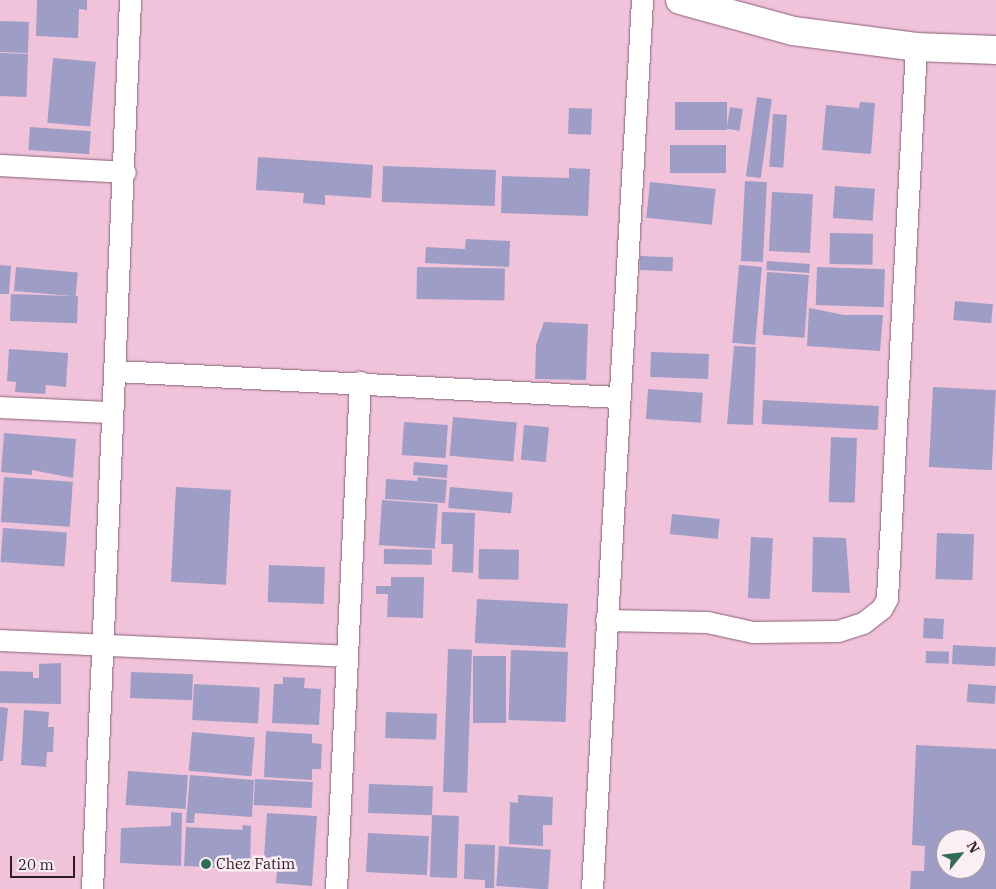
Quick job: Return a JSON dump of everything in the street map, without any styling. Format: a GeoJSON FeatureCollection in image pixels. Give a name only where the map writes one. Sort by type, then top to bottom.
{"type":"FeatureCollection","features":[{"type":"Feature","properties":{"kind":"street"},"geometry":{"type":"LineString","coordinates":[[92,889],[103,645],[109,412],[116,371],[130,0]]}},
{"type":"Feature","properties":{"kind":"street"},"geometry":{"type":"LineString","coordinates":[[592,889],[617,397],[642,0]]}},
{"type":"Feature","properties":{"kind":"street"},"geometry":{"type":"LineString","coordinates":[[680,0],[792,31],[916,47],[996,50]]}},
{"type":"Feature","properties":{"kind":"street"},"geometry":{"type":"LineString","coordinates":[[606,620],[707,622],[752,632],[838,631],[864,623],[882,608],[887,588],[916,47]]}},
{"type":"Feature","properties":{"kind":"street"},"geometry":{"type":"LineString","coordinates":[[0,166],[125,172]]}},
{"type":"Feature","properties":{"kind":"street"},"geometry":{"type":"LineString","coordinates":[[116,371],[360,382],[617,397]]}},
{"type":"Feature","properties":{"kind":"street"},"geometry":{"type":"LineString","coordinates":[[336,889],[360,382]]}},
{"type":"Feature","properties":{"kind":"street"},"geometry":{"type":"LineString","coordinates":[[0,406],[109,412]]}},
{"type":"Feature","properties":{"kind":"street"},"geometry":{"type":"LineString","coordinates":[[0,640],[346,656]]}},
{"type":"Feature","properties":{"kind":"building"},"geometry":{"type":"Polygon","coordinates":[[[37,0],[87,0],[87,10],[79,9],[78,38],[36,36],[37,0]]]}},
{"type":"Feature","properties":{"kind":"building"},"geometry":{"type":"Polygon","coordinates":[[[0,21],[29,22],[28,53],[0,52],[0,21]]]}},
{"type":"Feature","properties":{"kind":"building"},"geometry":{"type":"Polygon","coordinates":[[[0,53],[28,54],[26,97],[0,96],[0,53]]]}},
{"type":"Feature","properties":{"kind":"building"},"geometry":{"type":"Polygon","coordinates":[[[53,58],[96,62],[90,127],[47,123],[53,58]]]}},
{"type":"Feature","properties":{"kind":"building"},"geometry":{"type":"Polygon","coordinates":[[[757,97],[772,99],[761,178],[746,176],[757,97]]]}},
{"type":"Feature","properties":{"kind":"building"},"geometry":{"type":"Polygon","coordinates":[[[675,102],[727,102],[727,130],[675,130],[675,102]]]}},
{"type":"Feature","properties":{"kind":"building"},"geometry":{"type":"Polygon","coordinates":[[[860,102],[875,103],[871,154],[822,150],[826,105],[859,108],[860,102]]]}},
{"type":"Feature","properties":{"kind":"building"},"geometry":{"type":"Polygon","coordinates":[[[730,107],[743,109],[739,131],[727,129],[730,107]]]}},
{"type":"Feature","properties":{"kind":"building"},"geometry":{"type":"Polygon","coordinates":[[[569,108],[592,109],[591,135],[568,134],[569,108]]]}},
{"type":"Feature","properties":{"kind":"building"},"geometry":{"type":"Polygon","coordinates":[[[773,114],[787,115],[783,168],[769,167],[773,114]]]}},
{"type":"Feature","properties":{"kind":"building"},"geometry":{"type":"Polygon","coordinates":[[[30,127],[91,131],[89,154],[28,150],[30,127]]]}},
{"type":"Feature","properties":{"kind":"building"},"geometry":{"type":"Polygon","coordinates":[[[670,145],[726,145],[726,173],[670,173],[670,145]]]}},
{"type":"Feature","properties":{"kind":"building"},"geometry":{"type":"Polygon","coordinates":[[[258,157],[373,165],[371,198],[325,195],[325,205],[303,203],[304,193],[256,190],[258,157]]]}},
{"type":"Feature","properties":{"kind":"building"},"geometry":{"type":"Polygon","coordinates":[[[383,166],[496,170],[495,206],[382,202],[383,166]]]}},
{"type":"Feature","properties":{"kind":"building"},"geometry":{"type":"Polygon","coordinates":[[[569,168],[590,169],[588,216],[501,213],[502,176],[569,178],[569,168]]]}},
{"type":"Feature","properties":{"kind":"building"},"geometry":{"type":"Polygon","coordinates":[[[745,181],[767,182],[763,262],[741,261],[745,181]]]}},
{"type":"Feature","properties":{"kind":"building"},"geometry":{"type":"Polygon","coordinates":[[[650,182],[716,189],[712,225],[646,218],[650,182]]]}},
{"type":"Feature","properties":{"kind":"building"},"geometry":{"type":"Polygon","coordinates":[[[835,186],[875,189],[873,221],[833,218],[835,186]]]}},
{"type":"Feature","properties":{"kind":"building"},"geometry":{"type":"Polygon","coordinates":[[[772,192],[813,194],[810,253],[769,251],[772,192]]]}},
{"type":"Feature","properties":{"kind":"building"},"geometry":{"type":"Polygon","coordinates":[[[830,233],[873,234],[872,265],[829,264],[830,233]]]}},
{"type":"Feature","properties":{"kind":"building"},"geometry":{"type":"Polygon","coordinates":[[[466,239],[510,241],[509,267],[425,263],[426,247],[465,249],[466,239]]]}},
{"type":"Feature","properties":{"kind":"building"},"geometry":{"type":"Polygon","coordinates":[[[640,256],[673,257],[672,271],[640,270],[640,256]]]}},
{"type":"Feature","properties":{"kind":"building"},"geometry":{"type":"Polygon","coordinates":[[[767,261],[810,264],[809,273],[766,270],[767,261]]]}},
{"type":"Feature","properties":{"kind":"building"},"geometry":{"type":"Polygon","coordinates":[[[0,265],[11,266],[9,294],[0,294],[0,265]]]}},
{"type":"Feature","properties":{"kind":"building"},"geometry":{"type":"Polygon","coordinates":[[[739,265],[762,267],[755,345],[732,343],[739,265]]]}},
{"type":"Feature","properties":{"kind":"building"},"geometry":{"type":"Polygon","coordinates":[[[16,267],[78,272],[76,296],[14,291],[16,267]]]}},
{"type":"Feature","properties":{"kind":"building"},"geometry":{"type":"Polygon","coordinates":[[[417,267],[505,269],[504,301],[416,299],[417,267]]]}},
{"type":"Feature","properties":{"kind":"building"},"geometry":{"type":"Polygon","coordinates":[[[817,267],[885,269],[884,307],[816,305],[817,267]]]}},
{"type":"Feature","properties":{"kind":"building"},"geometry":{"type":"Polygon","coordinates":[[[767,272],[809,275],[805,338],[763,335],[767,272]]]}},
{"type":"Feature","properties":{"kind":"building"},"geometry":{"type":"Polygon","coordinates":[[[11,294],[78,296],[77,323],[10,321],[11,294]]]}},
{"type":"Feature","properties":{"kind":"building"},"geometry":{"type":"Polygon","coordinates":[[[955,301],[993,304],[991,323],[953,320],[955,301]]]}},
{"type":"Feature","properties":{"kind":"building"},"geometry":{"type":"Polygon","coordinates":[[[809,308],[844,315],[883,315],[880,351],[807,346],[809,308]]]}},
{"type":"Feature","properties":{"kind":"building"},"geometry":{"type":"Polygon","coordinates":[[[544,322],[588,324],[586,380],[535,379],[536,345],[544,322]]]}},
{"type":"Feature","properties":{"kind":"building"},"geometry":{"type":"Polygon","coordinates":[[[734,346],[756,347],[753,425],[727,424],[734,346]]]}},
{"type":"Feature","properties":{"kind":"building"},"geometry":{"type":"Polygon","coordinates":[[[9,349],[68,353],[66,387],[46,385],[45,394],[15,392],[16,382],[7,381],[9,349]]]}},
{"type":"Feature","properties":{"kind":"building"},"geometry":{"type":"Polygon","coordinates":[[[651,352],[709,354],[708,379],[650,377],[651,352]]]}},
{"type":"Feature","properties":{"kind":"building"},"geometry":{"type":"Polygon","coordinates":[[[933,387],[996,390],[992,470],[929,467],[933,387]]]}},
{"type":"Feature","properties":{"kind":"building"},"geometry":{"type":"Polygon","coordinates":[[[648,389],[703,393],[701,423],[646,419],[648,389]]]}},
{"type":"Feature","properties":{"kind":"building"},"geometry":{"type":"Polygon","coordinates":[[[763,400],[879,406],[878,430],[762,424],[763,400]]]}},
{"type":"Feature","properties":{"kind":"building"},"geometry":{"type":"Polygon","coordinates":[[[453,417],[517,423],[513,461],[450,456],[453,417]]]}},
{"type":"Feature","properties":{"kind":"building"},"geometry":{"type":"Polygon","coordinates":[[[404,422],[448,425],[446,458],[402,455],[404,422]]]}},
{"type":"Feature","properties":{"kind":"building"},"geometry":{"type":"Polygon","coordinates":[[[524,425],[549,427],[546,462],[521,460],[524,425]]]}},
{"type":"Feature","properties":{"kind":"building"},"geometry":{"type":"Polygon","coordinates":[[[4,433],[76,439],[73,478],[32,470],[32,475],[1,472],[4,433]]]}},
{"type":"Feature","properties":{"kind":"building"},"geometry":{"type":"Polygon","coordinates":[[[831,437],[857,438],[855,503],[829,502],[831,437]]]}},
{"type":"Feature","properties":{"kind":"building"},"geometry":{"type":"Polygon","coordinates":[[[414,462],[448,465],[447,478],[413,475],[414,462]]]}},
{"type":"Feature","properties":{"kind":"building"},"geometry":{"type":"Polygon","coordinates":[[[4,477],[73,482],[70,527],[1,522],[4,477]]]}},
{"type":"Feature","properties":{"kind":"building"},"geometry":{"type":"Polygon","coordinates":[[[418,477],[447,480],[445,503],[385,499],[386,479],[417,481],[418,477]]]}},
{"type":"Feature","properties":{"kind":"building"},"geometry":{"type":"Polygon","coordinates":[[[176,487],[231,490],[226,585],[171,582],[176,487]]]}},
{"type":"Feature","properties":{"kind":"building"},"geometry":{"type":"Polygon","coordinates":[[[450,487],[513,492],[511,513],[448,508],[450,487]]]}},
{"type":"Feature","properties":{"kind":"building"},"geometry":{"type":"Polygon","coordinates":[[[382,500],[438,504],[435,549],[379,545],[382,500]]]}},
{"type":"Feature","properties":{"kind":"building"},"geometry":{"type":"Polygon","coordinates":[[[442,512],[475,513],[473,573],[452,572],[453,544],[441,544],[442,512]]]}},
{"type":"Feature","properties":{"kind":"building"},"geometry":{"type":"Polygon","coordinates":[[[672,514],[720,519],[718,539],[670,534],[672,514]]]}},
{"type":"Feature","properties":{"kind":"building"},"geometry":{"type":"Polygon","coordinates":[[[3,528],[67,532],[64,566],[1,562],[3,528]]]}},
{"type":"Feature","properties":{"kind":"building"},"geometry":{"type":"Polygon","coordinates":[[[937,533],[974,534],[972,580],[935,579],[937,533]]]}},
{"type":"Feature","properties":{"kind":"building"},"geometry":{"type":"Polygon","coordinates":[[[751,537],[773,538],[770,599],[748,598],[751,537]]]}},
{"type":"Feature","properties":{"kind":"building"},"geometry":{"type":"Polygon","coordinates":[[[813,537],[846,538],[850,593],[812,592],[813,537]]]}},
{"type":"Feature","properties":{"kind":"building"},"geometry":{"type":"Polygon","coordinates":[[[384,549],[432,550],[432,565],[384,564],[384,549]]]}},
{"type":"Feature","properties":{"kind":"building"},"geometry":{"type":"Polygon","coordinates":[[[479,549],[519,550],[518,580],[478,579],[479,549]]]}},
{"type":"Feature","properties":{"kind":"building"},"geometry":{"type":"Polygon","coordinates":[[[269,565],[325,567],[324,604],[268,602],[269,565]]]}},
{"type":"Feature","properties":{"kind":"building"},"geometry":{"type":"Polygon","coordinates":[[[391,577],[424,577],[423,618],[387,617],[388,594],[376,594],[376,586],[391,586],[391,577]]]}},
{"type":"Feature","properties":{"kind":"building"},"geometry":{"type":"Polygon","coordinates":[[[477,599],[568,604],[566,648],[475,643],[477,599]]]}},
{"type":"Feature","properties":{"kind":"building"},"geometry":{"type":"Polygon","coordinates":[[[924,618],[944,619],[943,639],[923,638],[924,618]]]}},
{"type":"Feature","properties":{"kind":"building"},"geometry":{"type":"Polygon","coordinates":[[[953,645],[996,647],[995,666],[952,664],[953,645]]]}},
{"type":"Feature","properties":{"kind":"building"},"geometry":{"type":"Polygon","coordinates":[[[448,649],[472,650],[467,793],[443,792],[448,649]]]}},
{"type":"Feature","properties":{"kind":"building"},"geometry":{"type":"Polygon","coordinates":[[[511,650],[568,652],[566,722],[509,720],[511,650]]]}},
{"type":"Feature","properties":{"kind":"building"},"geometry":{"type":"Polygon","coordinates":[[[926,651],[949,652],[949,664],[926,663],[926,651]]]}},
{"type":"Feature","properties":{"kind":"building"},"geometry":{"type":"Polygon","coordinates":[[[473,656],[506,656],[506,723],[473,723],[473,656]]]}},
{"type":"Feature","properties":{"kind":"building"},"geometry":{"type":"Polygon","coordinates":[[[61,663],[61,704],[0,703],[0,671],[33,672],[33,678],[39,678],[39,664],[61,663]]]}},
{"type":"Feature","properties":{"kind":"building"},"geometry":{"type":"Polygon","coordinates":[[[131,672],[193,674],[192,700],[130,698],[131,672]]]}},
{"type":"Feature","properties":{"kind":"building"},"geometry":{"type":"Polygon","coordinates":[[[283,677],[305,678],[304,688],[321,689],[319,725],[272,723],[274,684],[283,684],[283,677]]]}},
{"type":"Feature","properties":{"kind":"building"},"geometry":{"type":"Polygon","coordinates":[[[194,684],[260,687],[258,723],[192,720],[194,684]]]}},
{"type":"Feature","properties":{"kind":"building"},"geometry":{"type":"Polygon","coordinates":[[[968,684],[996,686],[995,704],[967,702],[968,684]]]}},
{"type":"Feature","properties":{"kind":"building"},"geometry":{"type":"Polygon","coordinates":[[[0,707],[8,708],[3,761],[0,761],[0,707]]]}},
{"type":"Feature","properties":{"kind":"building"},"geometry":{"type":"Polygon","coordinates":[[[24,710],[49,712],[48,727],[54,727],[53,752],[47,752],[46,767],[21,765],[24,710]]]}},
{"type":"Feature","properties":{"kind":"building"},"geometry":{"type":"Polygon","coordinates":[[[386,712],[437,714],[436,740],[385,738],[386,712]]]}},
{"type":"Feature","properties":{"kind":"building"},"geometry":{"type":"Polygon","coordinates":[[[266,731],[312,734],[312,743],[322,744],[321,769],[312,769],[312,780],[264,777],[266,731]]]}},
{"type":"Feature","properties":{"kind":"building"},"geometry":{"type":"Polygon","coordinates":[[[192,732],[255,737],[251,776],[189,771],[192,732]]]}},
{"type":"Feature","properties":{"kind":"building"},"geometry":{"type":"Polygon","coordinates":[[[916,745],[996,749],[996,889],[910,889],[911,871],[924,871],[925,846],[912,845],[916,745]]]}},
{"type":"Feature","properties":{"kind":"building"},"geometry":{"type":"Polygon","coordinates":[[[128,771],[188,775],[185,809],[126,805],[128,771]]]}},
{"type":"Feature","properties":{"kind":"building"},"geometry":{"type":"Polygon","coordinates":[[[190,775],[254,780],[252,817],[195,813],[194,823],[186,823],[190,775]]]}},
{"type":"Feature","properties":{"kind":"building"},"geometry":{"type":"Polygon","coordinates":[[[255,779],[313,782],[312,808],[254,805],[255,779]]]}},
{"type":"Feature","properties":{"kind":"building"},"geometry":{"type":"Polygon","coordinates":[[[369,784],[433,786],[432,815],[368,813],[369,784]]]}},
{"type":"Feature","properties":{"kind":"building"},"geometry":{"type":"Polygon","coordinates":[[[518,795],[553,797],[552,825],[543,825],[543,846],[509,844],[510,802],[518,803],[518,795]]]}},
{"type":"Feature","properties":{"kind":"building"},"geometry":{"type":"Polygon","coordinates":[[[171,812],[182,813],[181,866],[120,863],[121,828],[171,826],[171,812]]]}},
{"type":"Feature","properties":{"kind":"building"},"geometry":{"type":"Polygon","coordinates":[[[267,813],[317,816],[312,886],[276,883],[278,858],[264,857],[267,813]]]}},
{"type":"Feature","properties":{"kind":"building"},"geometry":{"type":"Polygon","coordinates":[[[432,815],[459,816],[457,878],[430,877],[432,815]]]}},
{"type":"Feature","properties":{"kind":"building"},"geometry":{"type":"Polygon","coordinates":[[[243,825],[251,826],[250,869],[184,866],[186,827],[242,830],[243,825]]]}},
{"type":"Feature","properties":{"kind":"building"},"geometry":{"type":"Polygon","coordinates":[[[368,833],[429,836],[427,875],[366,872],[368,833]]]}},
{"type":"Feature","properties":{"kind":"building"},"geometry":{"type":"Polygon","coordinates":[[[465,844],[495,845],[494,888],[485,888],[485,880],[464,879],[465,844]]]}},
{"type":"Feature","properties":{"kind":"building"},"geometry":{"type":"Polygon","coordinates":[[[499,846],[551,850],[548,889],[496,886],[499,846]]]}},
{"type":"Feature","properties":{"kind":"place","name":"Chez Fatim"},"geometry":{"type":"Point","coordinates":[206,864]}}]}
